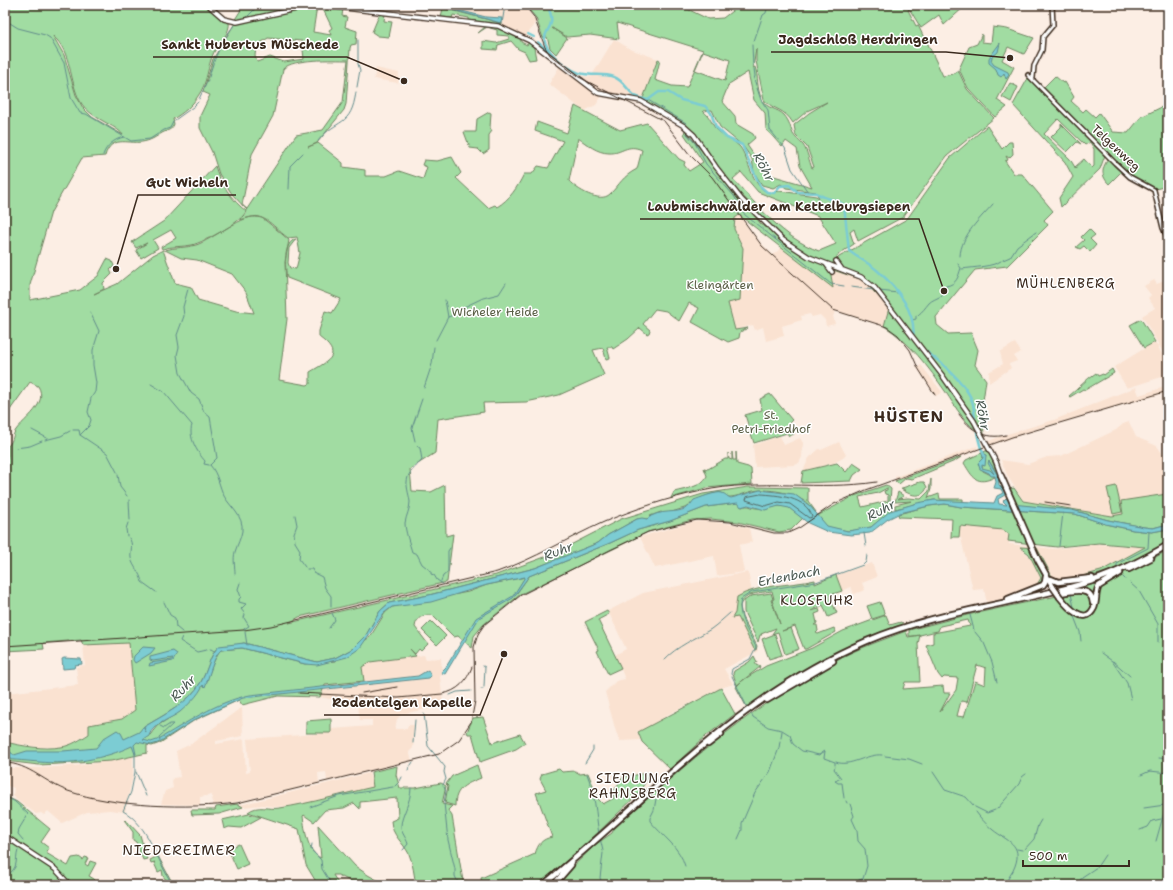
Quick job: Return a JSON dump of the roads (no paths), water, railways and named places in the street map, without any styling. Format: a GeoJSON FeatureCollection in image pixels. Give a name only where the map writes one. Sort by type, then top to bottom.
{"type":"FeatureCollection","features":[{"type":"Feature","properties":{"kind":"highway"},"geometry":{"type":"LineString","coordinates":[[769,696],[850,651],[890,634],[935,621],[1061,595],[1086,592],[1092,596],[1093,606],[1088,612],[1079,613],[1071,608],[1061,595],[1054,587],[1046,576],[1001,476]]}},
{"type":"Feature","properties":{"kind":"highway"},"geometry":{"type":"LineString","coordinates":[[1061,595],[1074,612],[1080,615],[1088,614],[1094,608],[1099,586],[1120,572],[1168,545]]}},
{"type":"Feature","properties":{"kind":"highway"},"geometry":{"type":"LineString","coordinates":[[1061,595],[1144,562],[1168,548]]}},
{"type":"Feature","properties":{"kind":"highway"},"geometry":{"type":"LineString","coordinates":[[1033,549],[1051,579],[1054,587]]}},
{"type":"Feature","properties":{"kind":"highway"},"geometry":{"type":"LineString","coordinates":[[1051,579],[1058,582],[1077,581],[1120,572]]}},
{"type":"Feature","properties":{"kind":"highway"},"geometry":{"type":"LineString","coordinates":[[557,881],[571,865],[610,827],[734,722],[769,696],[817,666],[870,640],[916,623],[1060,590],[1120,572]]}},
{"type":"Feature","properties":{"kind":"highway"},"geometry":{"type":"LineString","coordinates":[[983,607],[1040,587],[1045,582],[1046,576]]}},
{"type":"Feature","properties":{"kind":"highway"},"geometry":{"type":"LineString","coordinates":[[543,885],[593,843]]}},
{"type":"Feature","properties":{"kind":"highway"},"geometry":{"type":"LineString","coordinates":[[547,885],[571,865]]}},
{"type":"Feature","properties":{"kind":"main road"},"geometry":{"type":"LineString","coordinates":[[208,5],[227,21],[241,22],[314,5]]}},
{"type":"Feature","properties":{"kind":"main road"},"geometry":{"type":"LineString","coordinates":[[320,5],[498,26],[530,41],[598,93],[640,101],[685,127],[690,131],[730,185],[771,230],[794,248],[825,264],[860,277],[875,288],[964,406],[983,437],[1001,476]]}},
{"type":"Feature","properties":{"kind":"main road"},"geometry":{"type":"LineString","coordinates":[[1033,78],[1034,66],[1042,50],[1044,37],[1052,28],[1052,5]]}},
{"type":"Feature","properties":{"kind":"main road","name":"Telgenweg"},"geometry":{"type":"LineString","coordinates":[[1028,75],[1033,78],[1115,163],[1130,176],[1154,190],[1163,228],[1168,239]]}},
{"type":"Feature","properties":{"kind":"main road"},"geometry":{"type":"LineString","coordinates":[[836,261],[841,269]]}},
{"type":"Feature","properties":{"kind":"main road"},"geometry":{"type":"LineString","coordinates":[[825,264],[832,272]]}},
{"type":"Feature","properties":{"kind":"main road"},"geometry":{"type":"LineString","coordinates":[[5,837],[55,869],[70,885]]}},
{"type":"Feature","properties":{"kind":"water"},"geometry":{"type":"Polygon","coordinates":[[[442,7],[486,17],[502,18],[501,23],[442,7]]]}},
{"type":"Feature","properties":{"kind":"water"},"geometry":{"type":"Polygon","coordinates":[[[1000,43],[998,52],[992,57],[991,61],[994,65],[1008,72],[1009,75],[1006,79],[1004,73],[1001,77],[998,75],[996,69],[989,63],[989,58],[1000,43]]]}},
{"type":"Feature","properties":{"kind":"water"},"geometry":{"type":"Polygon","coordinates":[[[984,452],[986,456],[985,466],[982,465],[982,468],[990,470],[994,474],[988,463],[989,461],[998,476],[999,485],[1005,491],[1005,495],[998,499],[999,504],[1007,505],[1003,501],[1006,498],[1012,504],[1072,510],[1108,520],[1144,527],[1153,528],[1168,524],[1168,529],[1152,532],[1133,530],[1105,524],[1075,514],[961,507],[945,504],[900,513],[888,519],[870,533],[851,535],[828,532],[808,523],[789,508],[779,506],[765,510],[748,505],[741,507],[738,503],[706,507],[670,521],[638,530],[529,576],[513,598],[479,618],[445,674],[442,673],[442,671],[446,667],[476,618],[513,596],[525,577],[487,585],[431,602],[392,607],[384,613],[360,648],[347,657],[317,665],[305,664],[242,648],[221,650],[214,661],[205,687],[203,685],[187,706],[176,715],[154,728],[149,736],[143,740],[151,742],[157,740],[213,708],[237,698],[250,695],[418,676],[428,670],[431,676],[429,678],[243,698],[196,719],[158,743],[151,745],[137,742],[134,745],[136,754],[132,746],[98,758],[75,762],[51,763],[5,759],[5,754],[12,757],[5,753],[5,751],[9,751],[14,755],[27,751],[63,751],[96,748],[104,738],[117,730],[121,733],[124,739],[139,732],[143,727],[146,732],[144,727],[176,708],[196,690],[213,654],[219,646],[244,643],[317,662],[335,658],[352,649],[366,635],[380,611],[389,603],[429,595],[535,568],[598,543],[608,535],[637,519],[647,519],[663,512],[679,511],[689,506],[694,500],[704,496],[722,493],[731,498],[760,490],[794,494],[810,506],[827,526],[848,531],[871,527],[890,511],[917,503],[934,500],[994,503],[997,496],[1003,493],[1001,489],[994,488],[996,482],[995,476],[991,476],[989,473],[980,469],[978,463],[983,458],[982,453],[984,452]]]}},
{"type":"Feature","properties":{"kind":"water"},"geometry":{"type":"Polygon","coordinates":[[[143,647],[155,648],[151,653],[135,663],[133,660],[134,656],[143,647]]]}},
{"type":"Feature","properties":{"kind":"water"},"geometry":{"type":"Polygon","coordinates":[[[173,651],[177,654],[173,661],[149,666],[150,663],[172,660],[173,658],[153,661],[150,660],[150,657],[173,651]]]}},
{"type":"Feature","properties":{"kind":"water"},"geometry":{"type":"Polygon","coordinates":[[[62,659],[81,659],[82,664],[75,665],[74,668],[63,669],[62,659]]]}},
{"type":"Feature","properties":{"kind":"waterway"},"geometry":{"type":"LineString","coordinates":[[245,19],[259,5]]}},
{"type":"Feature","properties":{"kind":"waterway","name":"Röhr"},"geometry":{"type":"LineString","coordinates":[[288,5],[294,5]]}},
{"type":"Feature","properties":{"kind":"waterway"},"geometry":{"type":"LineString","coordinates":[[502,24],[505,5]]}},
{"type":"Feature","properties":{"kind":"waterway","name":"Röhr"},"geometry":{"type":"LineString","coordinates":[[547,5],[551,23],[546,34],[545,42],[547,47],[561,62],[579,73],[614,77],[637,97],[648,100],[659,92],[668,92],[681,100],[705,106],[711,113],[716,127],[727,138],[742,145],[760,186],[767,192],[774,193],[780,186],[789,185],[798,192],[817,193],[823,197],[838,201],[844,205],[849,251],[876,269],[899,293],[909,310],[912,319],[913,338]]}},
{"type":"Feature","properties":{"kind":"waterway"},"geometry":{"type":"LineString","coordinates":[[754,41],[768,5]]}},
{"type":"Feature","properties":{"kind":"waterway"},"geometry":{"type":"LineString","coordinates":[[5,20],[18,28],[45,35],[50,38],[64,63],[71,98],[80,113],[86,114],[131,141],[150,139],[170,128],[173,122]]}},
{"type":"Feature","properties":{"kind":"waterway"},"geometry":{"type":"LineString","coordinates":[[209,77],[213,63],[226,36],[235,24],[243,23]]}},
{"type":"Feature","properties":{"kind":"waterway"},"geometry":{"type":"LineString","coordinates":[[528,34],[534,37]]}},
{"type":"Feature","properties":{"kind":"waterway"},"geometry":{"type":"LineString","coordinates":[[357,87],[360,70],[358,64],[358,40]]}},
{"type":"Feature","properties":{"kind":"waterway"},"geometry":{"type":"LineString","coordinates":[[538,42],[549,50]]}},
{"type":"Feature","properties":{"kind":"waterway"},"geometry":{"type":"LineString","coordinates":[[752,45],[753,66]]}},
{"type":"Feature","properties":{"kind":"waterway"},"geometry":{"type":"LineString","coordinates":[[754,69],[754,79],[761,100],[768,110],[770,130],[785,148],[792,169],[808,192]]}},
{"type":"Feature","properties":{"kind":"waterway"},"geometry":{"type":"LineString","coordinates":[[199,99],[208,80]]}},
{"type":"Feature","properties":{"kind":"waterway"},"geometry":{"type":"LineString","coordinates":[[318,141],[351,112],[356,92]]}},
{"type":"Feature","properties":{"kind":"waterway"},"geometry":{"type":"LineString","coordinates":[[648,100],[686,123],[687,128]]}},
{"type":"Feature","properties":{"kind":"waterway"},"geometry":{"type":"LineString","coordinates":[[194,106],[198,102]]}},
{"type":"Feature","properties":{"kind":"waterway"},"geometry":{"type":"LineString","coordinates":[[175,120],[193,107]]}},
{"type":"Feature","properties":{"kind":"waterway"},"geometry":{"type":"LineString","coordinates":[[687,131],[687,134],[695,143],[706,164],[734,196],[745,215],[831,284],[844,286]]}},
{"type":"Feature","properties":{"kind":"waterway"},"geometry":{"type":"LineString","coordinates":[[103,155],[111,143],[124,137]]}},
{"type":"Feature","properties":{"kind":"waterway"},"geometry":{"type":"LineString","coordinates":[[289,189],[290,166],[303,153]]}},
{"type":"Feature","properties":{"kind":"waterway"},"geometry":{"type":"LineString","coordinates":[[960,256],[961,248],[972,227],[993,204]]}},
{"type":"Feature","properties":{"kind":"waterway"},"geometry":{"type":"LineString","coordinates":[[1003,260],[1010,257],[1017,246],[1036,232]]}},
{"type":"Feature","properties":{"kind":"waterway"},"geometry":{"type":"LineString","coordinates":[[962,269],[988,266],[1001,261]]}},
{"type":"Feature","properties":{"kind":"waterway"},"geometry":{"type":"LineString","coordinates":[[918,315],[931,301],[944,293],[946,286],[955,282],[961,268],[958,264]]}},
{"type":"Feature","properties":{"kind":"waterway"},"geometry":{"type":"LineString","coordinates":[[448,317],[483,298],[499,294],[506,283]]}},
{"type":"Feature","properties":{"kind":"waterway"},"geometry":{"type":"LineString","coordinates":[[851,287],[874,290]]}},
{"type":"Feature","properties":{"kind":"waterway"},"geometry":{"type":"LineString","coordinates":[[188,289],[183,307],[184,316],[177,335],[179,347],[177,355],[180,373],[191,393],[199,399],[204,412],[210,417],[217,458],[210,465],[217,476],[224,496],[241,521],[241,536],[234,555],[235,574]]}},
{"type":"Feature","properties":{"kind":"waterway"},"geometry":{"type":"LineString","coordinates":[[879,291],[898,293]]}},
{"type":"Feature","properties":{"kind":"waterway"},"geometry":{"type":"LineString","coordinates":[[436,340],[448,317],[445,300]]}},
{"type":"Feature","properties":{"kind":"waterway"},"geometry":{"type":"LineString","coordinates":[[90,312],[99,331],[93,350],[93,365],[96,383],[95,392],[91,398],[88,412],[91,420],[89,426],[80,435],[107,453],[117,472]]}},
{"type":"Feature","properties":{"kind":"waterway","name":"Röhr"},"geometry":{"type":"LineString","coordinates":[[912,320],[916,319],[916,316]]}},
{"type":"Feature","properties":{"kind":"waterway"},"geometry":{"type":"LineString","coordinates":[[424,388],[432,364],[434,347]]}},
{"type":"Feature","properties":{"kind":"waterway","name":"Röhr"},"geometry":{"type":"LineString","coordinates":[[924,350],[953,374],[966,389],[973,404],[978,437],[984,455]]}},
{"type":"Feature","properties":{"kind":"waterway"},"geometry":{"type":"LineString","coordinates":[[151,384],[164,392],[192,425],[191,434],[194,444],[205,461],[204,464],[209,465]]}},
{"type":"Feature","properties":{"kind":"waterway"},"geometry":{"type":"LineString","coordinates":[[415,441],[412,428],[422,399]]}},
{"type":"Feature","properties":{"kind":"waterway"},"geometry":{"type":"LineString","coordinates":[[32,430],[47,438]]}},
{"type":"Feature","properties":{"kind":"waterway"},"geometry":{"type":"LineString","coordinates":[[73,430],[79,430],[80,435]]}},
{"type":"Feature","properties":{"kind":"waterway"},"geometry":{"type":"LineString","coordinates":[[45,440],[61,436],[70,431]]}},
{"type":"Feature","properties":{"kind":"waterway"},"geometry":{"type":"LineString","coordinates":[[16,448],[30,446],[42,441]]}},
{"type":"Feature","properties":{"kind":"waterway"},"geometry":{"type":"LineString","coordinates":[[417,446],[420,448],[422,460],[410,473],[407,480],[410,502],[405,523],[406,530],[412,552],[417,554],[422,564],[431,571],[431,574],[434,575],[437,580],[443,584]]}},
{"type":"Feature","properties":{"kind":"waterway"},"geometry":{"type":"LineString","coordinates":[[118,475],[120,487],[127,496]]}},
{"type":"Feature","properties":{"kind":"waterway"},"geometry":{"type":"LineString","coordinates":[[129,500],[130,520]]}},
{"type":"Feature","properties":{"kind":"waterway"},"geometry":{"type":"LineString","coordinates":[[1059,546],[1063,513]]}},
{"type":"Feature","properties":{"kind":"waterway"},"geometry":{"type":"LineString","coordinates":[[295,515],[297,525],[294,533],[295,542],[300,550],[299,559],[305,567]]}},
{"type":"Feature","properties":{"kind":"waterway"},"geometry":{"type":"LineString","coordinates":[[127,536],[126,529],[128,523]]}},
{"type":"Feature","properties":{"kind":"waterway"},"geometry":{"type":"LineString","coordinates":[[1117,566],[1117,564],[1148,548],[1149,532]]}},
{"type":"Feature","properties":{"kind":"waterway"},"geometry":{"type":"LineString","coordinates":[[864,533],[866,546]]}},
{"type":"Feature","properties":{"kind":"waterway"},"geometry":{"type":"LineString","coordinates":[[129,538],[132,545],[131,558],[133,564],[140,575],[142,582],[156,592]]}},
{"type":"Feature","properties":{"kind":"waterway"},"geometry":{"type":"LineString","coordinates":[[441,581],[443,576],[448,572],[448,551],[450,548]]}},
{"type":"Feature","properties":{"kind":"waterway","name":"Erlenbach"},"geometry":{"type":"LineString","coordinates":[[748,709],[731,674],[732,669],[750,659],[756,647],[742,618],[740,606],[741,599],[752,592],[816,582],[863,565],[866,562],[867,555]]}},
{"type":"Feature","properties":{"kind":"waterway"},"geometry":{"type":"LineString","coordinates":[[307,569],[312,569],[314,573],[322,577],[325,588],[331,596],[331,607]]}},
{"type":"Feature","properties":{"kind":"waterway"},"geometry":{"type":"LineString","coordinates":[[240,583],[238,589],[241,597],[239,602],[246,604],[241,609],[245,614],[244,618],[249,626],[244,629]]}},
{"type":"Feature","properties":{"kind":"waterway"},"geometry":{"type":"LineString","coordinates":[[1130,583],[1139,591],[1158,624],[1158,642]]}},
{"type":"Feature","properties":{"kind":"waterway"},"geometry":{"type":"LineString","coordinates":[[1071,594],[1074,607]]}},
{"type":"Feature","properties":{"kind":"waterway"},"geometry":{"type":"LineString","coordinates":[[164,602],[170,615],[175,618],[176,627],[182,632]]}},
{"type":"Feature","properties":{"kind":"waterway"},"geometry":{"type":"LineString","coordinates":[[329,628],[335,620],[332,613]]}},
{"type":"Feature","properties":{"kind":"waterway"},"geometry":{"type":"LineString","coordinates":[[664,660],[680,647],[711,629],[730,613]]}},
{"type":"Feature","properties":{"kind":"waterway"},"geometry":{"type":"LineString","coordinates":[[1073,614],[1080,632],[1081,641]]}},
{"type":"Feature","properties":{"kind":"waterway"},"geometry":{"type":"LineString","coordinates":[[970,615],[974,630]]}},
{"type":"Feature","properties":{"kind":"waterway"},"geometry":{"type":"LineString","coordinates":[[245,632],[247,645]]}},
{"type":"Feature","properties":{"kind":"waterway"},"geometry":{"type":"LineString","coordinates":[[975,632],[984,643],[992,662],[997,682]]}},
{"type":"Feature","properties":{"kind":"waterway"},"geometry":{"type":"LineString","coordinates":[[182,637],[180,641],[197,652],[211,649],[214,651]]}},
{"type":"Feature","properties":{"kind":"waterway"},"geometry":{"type":"LineString","coordinates":[[1101,653],[1112,661],[1127,683],[1131,699]]}},
{"type":"Feature","properties":{"kind":"waterway"},"geometry":{"type":"LineString","coordinates":[[1113,661],[1130,676]]}},
{"type":"Feature","properties":{"kind":"waterway"},"geometry":{"type":"LineString","coordinates":[[483,666],[485,667],[484,687]]}},
{"type":"Feature","properties":{"kind":"waterway"},"geometry":{"type":"LineString","coordinates":[[450,695],[457,692],[471,691]]}},
{"type":"Feature","properties":{"kind":"waterway","name":"Erlenbach"},"geometry":{"type":"LineString","coordinates":[[750,711],[753,717],[768,727],[782,730],[790,735],[793,744],[802,751],[819,755],[825,751],[824,758],[835,762],[835,765]]}},
{"type":"Feature","properties":{"kind":"waterway"},"geometry":{"type":"LineString","coordinates":[[424,714],[428,746],[445,767],[444,772],[446,779],[443,785]]}},
{"type":"Feature","properties":{"kind":"waterway"},"geometry":{"type":"LineString","coordinates":[[413,743],[415,720]]}},
{"type":"Feature","properties":{"kind":"waterway"},"geometry":{"type":"LineString","coordinates":[[160,726],[164,728],[170,724],[173,724],[159,737],[160,740]]}},
{"type":"Feature","properties":{"kind":"waterway"},"geometry":{"type":"LineString","coordinates":[[781,738],[782,731]]}},
{"type":"Feature","properties":{"kind":"waterway"},"geometry":{"type":"LineString","coordinates":[[738,839],[742,830],[742,823],[755,793],[770,772],[780,741]]}},
{"type":"Feature","properties":{"kind":"waterway"},"geometry":{"type":"LineString","coordinates":[[585,763],[593,750],[593,747]]}},
{"type":"Feature","properties":{"kind":"waterway"},"geometry":{"type":"LineString","coordinates":[[135,753],[135,772],[131,792],[123,811],[140,825],[173,885]]}},
{"type":"Feature","properties":{"kind":"waterway","name":"Ruhr"},"geometry":{"type":"LineString","coordinates":[[5,755],[14,756]]}},
{"type":"Feature","properties":{"kind":"waterway"},"geometry":{"type":"LineString","coordinates":[[836,762],[847,763],[870,756],[882,755]]}},
{"type":"Feature","properties":{"kind":"waterway"},"geometry":{"type":"LineString","coordinates":[[885,756],[909,759],[922,764]]}},
{"type":"Feature","properties":{"kind":"waterway"},"geometry":{"type":"LineString","coordinates":[[1159,758],[1168,759]]}},
{"type":"Feature","properties":{"kind":"waterway"},"geometry":{"type":"LineString","coordinates":[[408,770],[410,766]]}},
{"type":"Feature","properties":{"kind":"waterway","name":"Erlenbach"},"geometry":{"type":"LineString","coordinates":[[835,767],[834,769],[841,778],[835,781],[842,783],[844,798]]}},
{"type":"Feature","properties":{"kind":"waterway"},"geometry":{"type":"LineString","coordinates":[[1141,775],[1150,771],[1168,773]]}},
{"type":"Feature","properties":{"kind":"waterway"},"geometry":{"type":"LineString","coordinates":[[136,772],[146,796]]}},
{"type":"Feature","properties":{"kind":"waterway"},"geometry":{"type":"LineString","coordinates":[[933,772],[945,790],[966,797],[974,806]]}},
{"type":"Feature","properties":{"kind":"waterway"},"geometry":{"type":"LineString","coordinates":[[587,774],[594,796],[599,835]]}},
{"type":"Feature","properties":{"kind":"waterway"},"geometry":{"type":"LineString","coordinates":[[997,809],[1026,774]]}},
{"type":"Feature","properties":{"kind":"waterway"},"geometry":{"type":"LineString","coordinates":[[400,781],[402,777]]}},
{"type":"Feature","properties":{"kind":"waterway"},"geometry":{"type":"LineString","coordinates":[[395,786],[398,783]]}},
{"type":"Feature","properties":{"kind":"waterway"},"geometry":{"type":"LineString","coordinates":[[310,807],[339,796],[393,787]]}},
{"type":"Feature","properties":{"kind":"waterway"},"geometry":{"type":"LineString","coordinates":[[444,787],[446,791],[444,803],[448,840],[455,869],[455,876],[459,885]]}},
{"type":"Feature","properties":{"kind":"waterway"},"geometry":{"type":"LineString","coordinates":[[403,850],[408,844],[402,831],[401,822],[411,794],[411,788]]}},
{"type":"Feature","properties":{"kind":"waterway"},"geometry":{"type":"LineString","coordinates":[[5,797],[14,801],[28,814],[19,829],[18,834],[23,840]]}},
{"type":"Feature","properties":{"kind":"waterway"},"geometry":{"type":"LineString","coordinates":[[656,799],[650,821],[675,847],[683,859],[685,866]]}},
{"type":"Feature","properties":{"kind":"waterway"},"geometry":{"type":"LineString","coordinates":[[1156,841],[1168,799]]}},
{"type":"Feature","properties":{"kind":"waterway","name":"Erlenbach"},"geometry":{"type":"LineString","coordinates":[[850,804],[854,816],[852,819],[857,830],[858,841],[865,849],[867,866],[861,885]]}},
{"type":"Feature","properties":{"kind":"waterway"},"geometry":{"type":"LineString","coordinates":[[1144,808],[1165,805]]}},
{"type":"Feature","properties":{"kind":"waterway"},"geometry":{"type":"LineString","coordinates":[[975,807],[987,813],[995,810]]}},
{"type":"Feature","properties":{"kind":"waterway"},"geometry":{"type":"LineString","coordinates":[[976,812],[993,830],[1008,840],[1015,848],[1017,853],[1015,866],[1005,885]]}},
{"type":"Feature","properties":{"kind":"waterway"},"geometry":{"type":"LineString","coordinates":[[1140,830],[1148,827],[1152,821],[1161,819]]}},
{"type":"Feature","properties":{"kind":"waterway"},"geometry":{"type":"LineString","coordinates":[[1024,850],[1034,839],[1041,820]]}},
{"type":"Feature","properties":{"kind":"waterway"},"geometry":{"type":"LineString","coordinates":[[600,838],[603,851]]}},
{"type":"Feature","properties":{"kind":"waterway"},"geometry":{"type":"LineString","coordinates":[[312,844],[311,850],[321,860],[322,869],[332,885]]}},
{"type":"Feature","properties":{"kind":"waterway"},"geometry":{"type":"LineString","coordinates":[[1017,849],[1022,850]]}},
{"type":"Feature","properties":{"kind":"waterway"},"geometry":{"type":"LineString","coordinates":[[7,885],[8,875],[15,867],[18,850]]}},
{"type":"Feature","properties":{"kind":"waterway"},"geometry":{"type":"LineString","coordinates":[[603,853],[600,878],[603,885]]}},
{"type":"Feature","properties":{"kind":"waterway"},"geometry":{"type":"LineString","coordinates":[[1078,885],[1082,877],[1097,867],[1105,855]]}},
{"type":"Feature","properties":{"kind":"waterway"},"geometry":{"type":"LineString","coordinates":[[844,885],[862,879]]}},
{"type":"Feature","properties":{"kind":"railway"},"geometry":{"type":"LineString","coordinates":[[265,5],[285,9],[307,5]]}},
{"type":"Feature","properties":{"kind":"railway"},"geometry":{"type":"LineString","coordinates":[[524,5],[534,17],[545,47],[550,55],[577,76],[664,121],[690,155],[712,177],[762,246],[833,310],[887,327],[898,335],[910,350],[918,368],[935,395]]}},
{"type":"Feature","properties":{"kind":"railway"},"geometry":{"type":"LineString","coordinates":[[5,763],[22,766],[60,788],[86,796],[129,803],[197,806],[237,803],[439,754],[459,740],[471,722],[475,701],[474,647],[478,634],[484,625],[521,595],[610,550],[648,532],[697,520],[730,522],[774,533],[788,533],[799,528],[834,504],[866,490],[1012,437],[1168,391]]}},
{"type":"Feature","properties":{"kind":"railway"},"geometry":{"type":"LineString","coordinates":[[959,414],[968,425],[985,435],[1006,435]]}},
{"type":"Feature","properties":{"kind":"railway"},"geometry":{"type":"LineString","coordinates":[[5,646],[244,630],[271,626],[497,572],[524,561],[615,517],[652,504],[702,491],[746,485],[833,485],[877,482]]}},
{"type":"Feature","properties":{"kind":"railway"},"geometry":{"type":"LineString","coordinates":[[1045,502],[1071,506]]}},
{"type":"Feature","properties":{"kind":"railway"},"geometry":{"type":"LineString","coordinates":[[299,693],[398,698],[442,694],[448,693],[461,685],[465,681],[472,667]]}},
{"type":"Feature","properties":{"kind":"railway"},"geometry":{"type":"LineString","coordinates":[[362,693],[397,687]]}},
{"type":"Feature","properties":{"kind":"place","name":"Jagdschloß Herdringen"},"geometry":{"type":"Point","coordinates":[1010,58]}},
{"type":"Feature","properties":{"kind":"place","name":"Sankt Hubertus Müschede"},"geometry":{"type":"Point","coordinates":[404,81]}},
{"type":"Feature","properties":{"kind":"place","name":"Gut Wicheln"},"geometry":{"type":"Point","coordinates":[116,269]}},
{"type":"Feature","properties":{"kind":"place","name":"Laubmischwälder am Kettelburgsiepen"},"geometry":{"type":"Point","coordinates":[944,291]}},
{"type":"Feature","properties":{"kind":"place","name":"Rodentelgen Kapelle"},"geometry":{"type":"Point","coordinates":[504,654]}},
{"type":"Feature","properties":{"kind":"district","name":"MÜHLENBERG"},"geometry":{"type":"Point","coordinates":[1066,283]}},
{"type":"Feature","properties":{"kind":"district","name":"HÜSTEN"},"geometry":{"type":"Point","coordinates":[909,416]}},
{"type":"Feature","properties":{"kind":"district","name":"KLOSFUHR"},"geometry":{"type":"Point","coordinates":[817,600]}},
{"type":"Feature","properties":{"kind":"district","name":"SIEDLUNG RAHNSBERG"},"geometry":{"type":"Point","coordinates":[633,786]}},
{"type":"Feature","properties":{"kind":"district","name":"NIEDEREIMER"},"geometry":{"type":"Point","coordinates":[179,850]}},
{"type":"Feature","properties":{"kind":"park label","name":"Kleingärten"},"geometry":{"type":"Point","coordinates":[720,285]}},
{"type":"Feature","properties":{"kind":"park label","name":"Wicheler Heide"},"geometry":{"type":"Point","coordinates":[495,312]}},
{"type":"Feature","properties":{"kind":"park label","name":"St. Petri-Friedhof"},"geometry":{"type":"Point","coordinates":[771,422]}}]}
